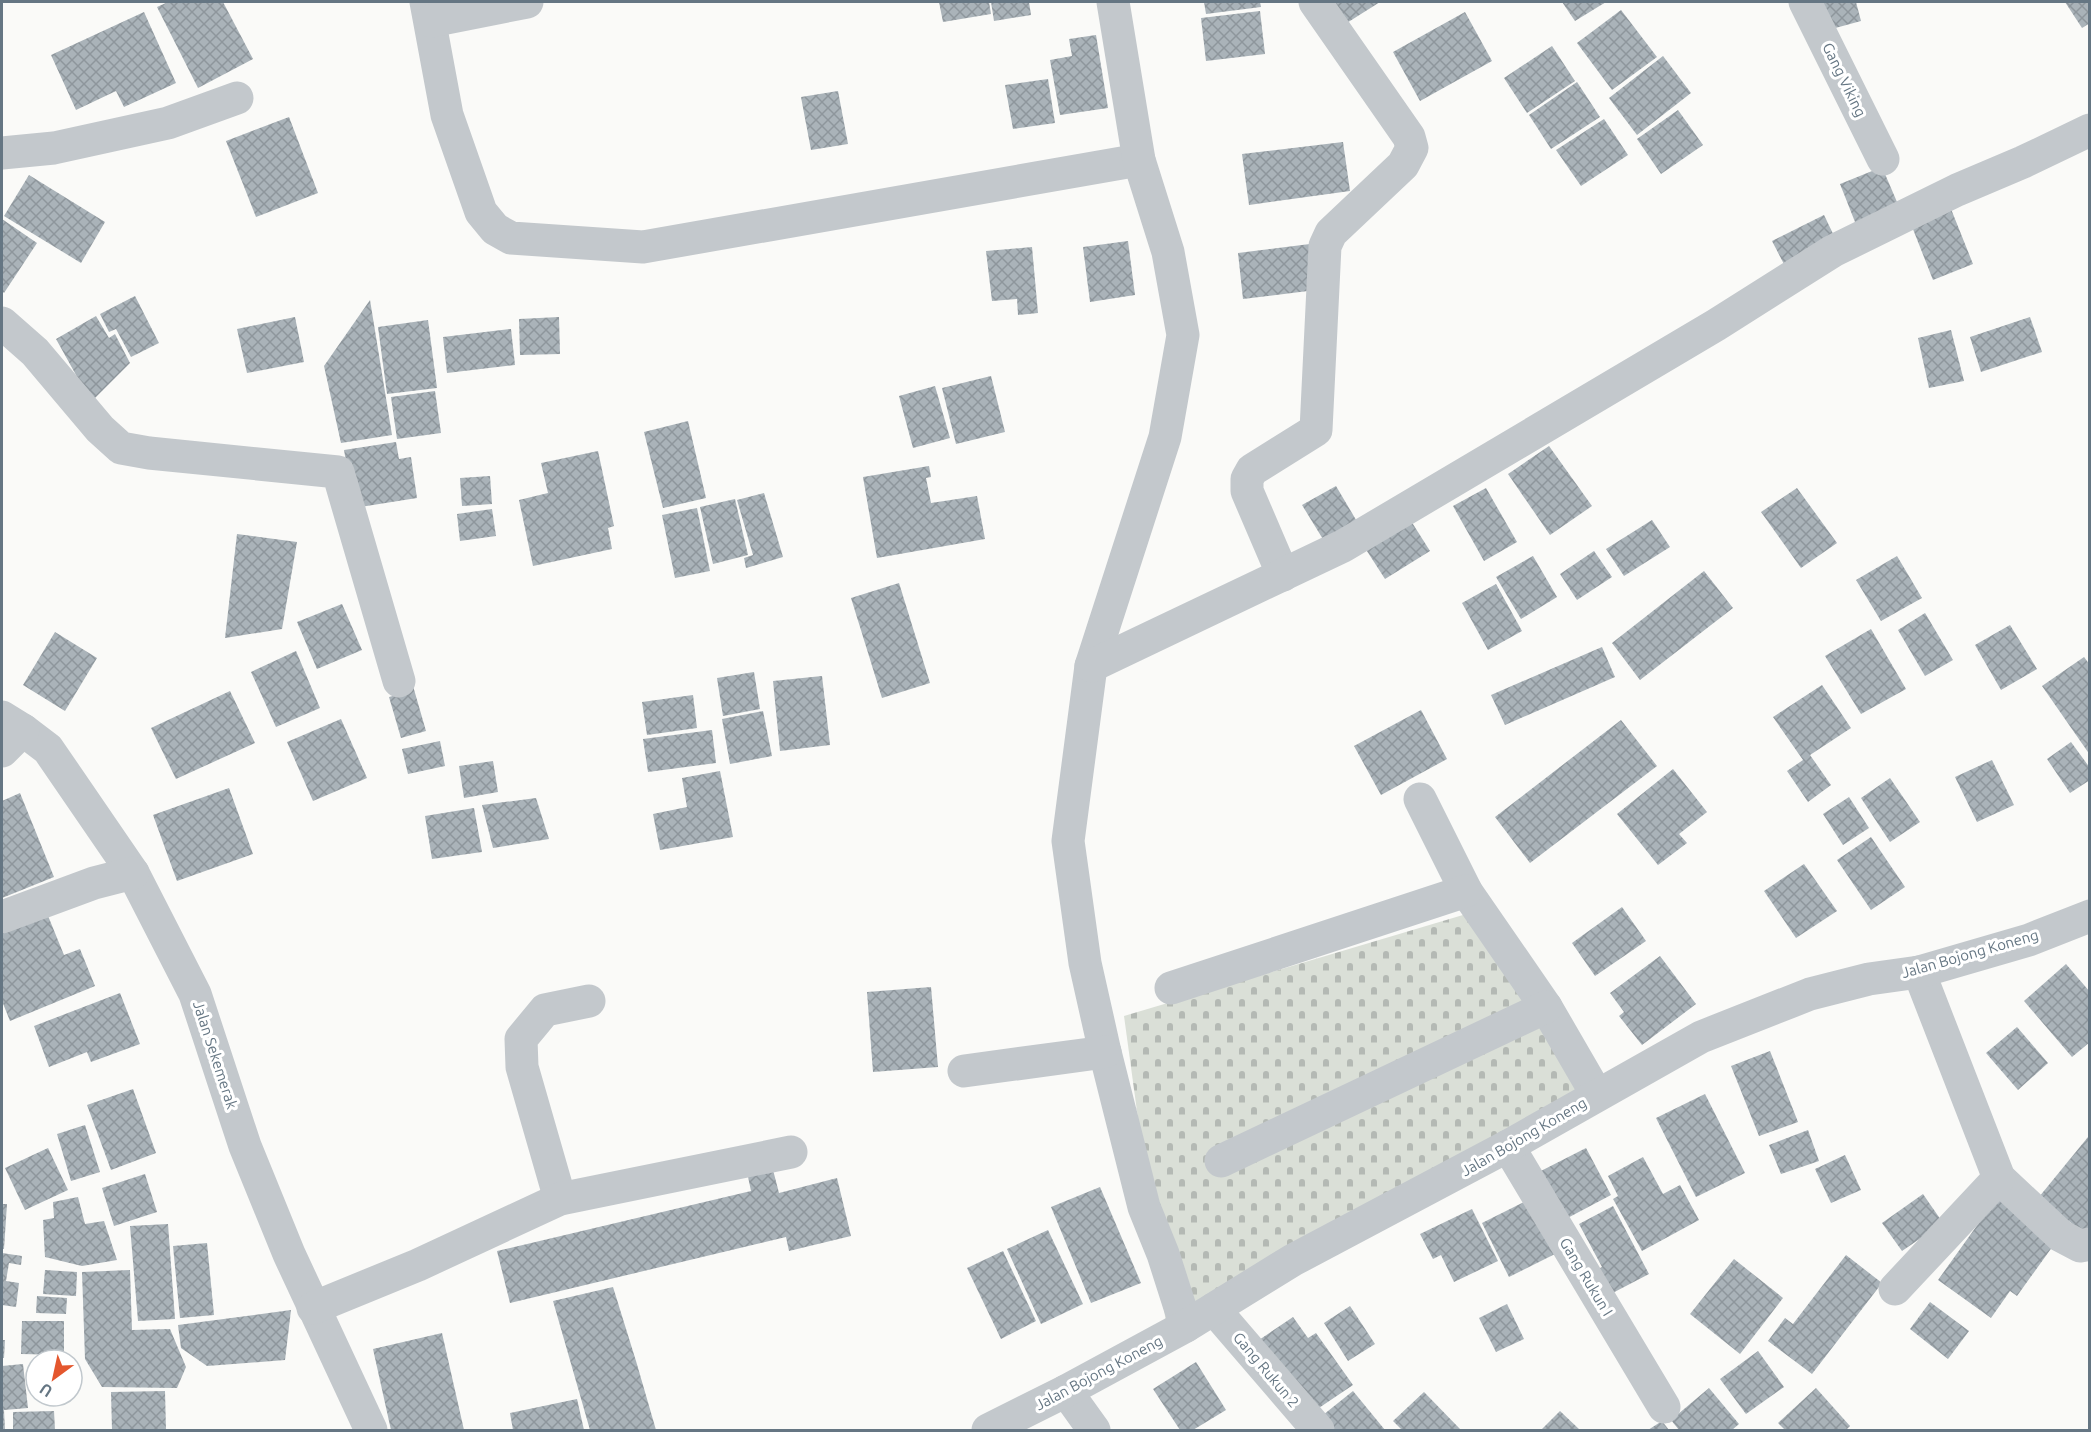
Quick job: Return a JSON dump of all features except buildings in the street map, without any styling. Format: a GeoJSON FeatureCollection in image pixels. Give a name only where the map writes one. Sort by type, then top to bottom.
{"type":"FeatureCollection","features":[{"type":"Feature","properties":{"kind":"street"},"geometry":{"type":"LineString","coordinates":[[526,2],[428,11],[447,116],[481,212],[495,229],[511,238],[643,247],[1139,160]]}},
{"type":"Feature","properties":{"kind":"street"},"geometry":{"type":"LineString","coordinates":[[1113,2],[1139,160],[1167,252],[1183,335],[1165,437],[1091,666],[1068,841],[1085,963],[1105,1052],[1144,1207],[1163,1254],[1186,1326]]}},
{"type":"Feature","properties":{"kind":"street"},"geometry":{"type":"LineString","coordinates":[[1283,575],[1247,491],[1247,478],[1252,470],[1316,430],[1324,246],[1331,233],[1403,165],[1412,148],[1409,137],[1314,2]]}},
{"type":"Feature","properties":{"kind":"street","name":"Gang Viking"},"geometry":{"type":"LineString","coordinates":[[1805,2],[1883,159]]}},
{"type":"Feature","properties":{"kind":"street"},"geometry":{"type":"LineString","coordinates":[[2,153],[54,148],[168,123],[237,98]]}},
{"type":"Feature","properties":{"kind":"street"},"geometry":{"type":"LineString","coordinates":[[1091,666],[1343,546],[1716,325],[1833,251],[1957,190],[2090,130]]}},
{"type":"Feature","properties":{"kind":"street"},"geometry":{"type":"LineString","coordinates":[[2,323],[34,352],[100,429],[121,448],[149,453],[338,472],[399,681]]}},
{"type":"Feature","properties":{"kind":"street","name":"Jalan Sekemerak"},"geometry":{"type":"LineString","coordinates":[[9,733],[48,749],[133,873],[195,994],[246,1146],[289,1254],[371,1431]]}},
{"type":"Feature","properties":{"kind":"street"},"geometry":{"type":"LineString","coordinates":[[1420,799],[1466,891],[1546,1007],[1597,1095]]}},
{"type":"Feature","properties":{"kind":"street"},"geometry":{"type":"LineString","coordinates":[[2,918],[94,883],[133,873]]}},
{"type":"Feature","properties":{"kind":"street"},"geometry":{"type":"LineString","coordinates":[[1172,988],[1466,891]]}},
{"type":"Feature","properties":{"kind":"street","name":"Jalan Bojong Koneng"},"geometry":{"type":"LineString","coordinates":[[988,1431],[1186,1326],[1293,1260],[1509,1146],[1701,1037],[1810,994],[1869,979],[1919,972],[2029,940],[2090,916]]}},
{"type":"Feature","properties":{"kind":"street"},"geometry":{"type":"LineString","coordinates":[[1919,972],[1999,1178],[2061,1236],[2080,1246],[2090,1244]]}},
{"type":"Feature","properties":{"kind":"street"},"geometry":{"type":"LineString","coordinates":[[560,1199],[522,1067],[520,1039],[545,1010],[590,1001]]}},
{"type":"Feature","properties":{"kind":"street"},"geometry":{"type":"LineString","coordinates":[[1221,1161],[1546,1007]]}},
{"type":"Feature","properties":{"kind":"street"},"geometry":{"type":"LineString","coordinates":[[964,1071],[1105,1052]]}},
{"type":"Feature","properties":{"kind":"street","name":"Gang Rukun I"},"geometry":{"type":"LineString","coordinates":[[1509,1146],[1664,1407]]}},
{"type":"Feature","properties":{"kind":"street"},"geometry":{"type":"LineString","coordinates":[[313,1308],[418,1265],[560,1199],[791,1152]]}},
{"type":"Feature","properties":{"kind":"street"},"geometry":{"type":"LineString","coordinates":[[1895,1289],[1999,1178]]}},
{"type":"Feature","properties":{"kind":"street","name":"Gang Rukun 2"},"geometry":{"type":"LineString","coordinates":[[1214,1309],[1318,1431]]}},
{"type":"Feature","properties":{"kind":"street"},"geometry":{"type":"LineString","coordinates":[[1066,1391],[1094,1431]]}},
{"type":"Feature","properties":{"kind":"green space"},"geometry":{"type":"Polygon","coordinates":[[[1473,912],[1584,1087],[1167,1331],[1124,1016],[1473,912]]]}}]}
